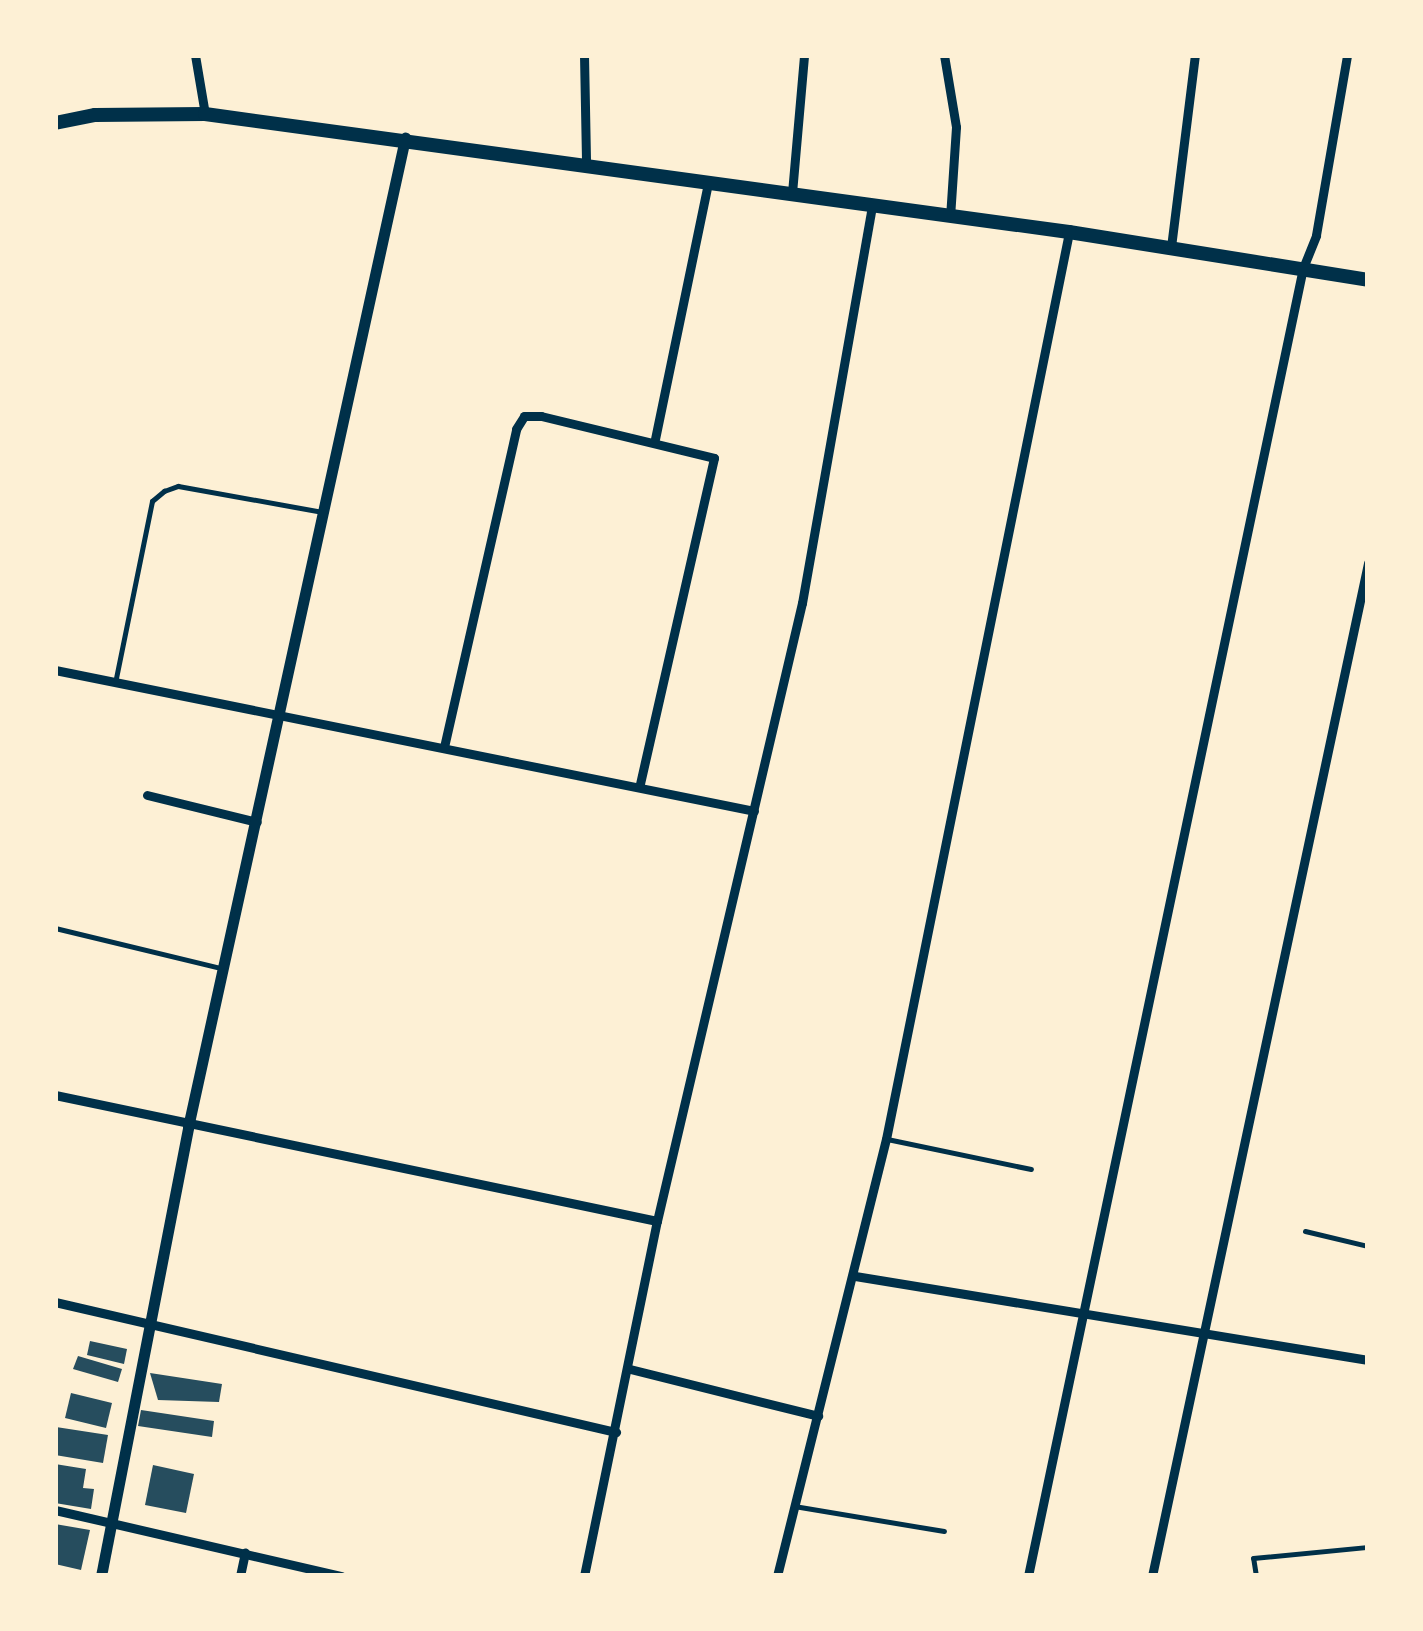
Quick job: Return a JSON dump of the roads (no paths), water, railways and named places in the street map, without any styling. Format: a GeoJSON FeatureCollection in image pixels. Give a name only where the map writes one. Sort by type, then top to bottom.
{"type":"FeatureCollection","features":[{"type":"Feature","properties":{"kind":"main road"},"geometry":{"type":"LineString","coordinates":[[55,123],[94,115],[205,114],[405,138],[708,184],[1069,232],[1368,280]]}},
{"type":"Feature","properties":{"kind":"street"},"geometry":{"type":"LineString","coordinates":[[195,55],[205,114]]}},
{"type":"Feature","properties":{"kind":"street"},"geometry":{"type":"LineString","coordinates":[[584,55],[586,164]]}},
{"type":"Feature","properties":{"kind":"street"},"geometry":{"type":"LineString","coordinates":[[792,193],[804,55]]}},
{"type":"Feature","properties":{"kind":"street"},"geometry":{"type":"LineString","coordinates":[[944,55],[956,128],[950,217]]}},
{"type":"Feature","properties":{"kind":"street"},"geometry":{"type":"LineString","coordinates":[[1171,247],[1195,55]]}},
{"type":"Feature","properties":{"kind":"street"},"geometry":{"type":"LineString","coordinates":[[1028,1576],[1304,268],[1316,235],[1347,55]]}},
{"type":"Feature","properties":{"kind":"street"},"geometry":{"type":"LineString","coordinates":[[101,1576],[188,1127],[283,719],[405,138]]}},
{"type":"Feature","properties":{"kind":"street"},"geometry":{"type":"LineString","coordinates":[[655,440],[708,184]]}},
{"type":"Feature","properties":{"kind":"street"},"geometry":{"type":"LineString","coordinates":[[584,1576],[630,1368],[657,1221],[802,603],[872,206]]}},
{"type":"Feature","properties":{"kind":"street"},"geometry":{"type":"LineString","coordinates":[[777,1576],[886,1139],[1069,232]]}},
{"type":"Feature","properties":{"kind":"street"},"geometry":{"type":"LineString","coordinates":[[444,747],[519,422],[532,414],[709,452],[716,467],[639,788]]}},
{"type":"Feature","properties":{"kind":"street"},"geometry":{"type":"LineString","coordinates":[[1152,1576],[1368,563]]}},
{"type":"Feature","properties":{"kind":"street"},"geometry":{"type":"LineString","coordinates":[[55,670],[754,811]]}},
{"type":"Feature","properties":{"kind":"street"},"geometry":{"type":"LineString","coordinates":[[147,796],[260,823]]}},
{"type":"Feature","properties":{"kind":"street"},"geometry":{"type":"LineString","coordinates":[[55,1095],[188,1127],[657,1221]]}},
{"type":"Feature","properties":{"kind":"street"},"geometry":{"type":"LineString","coordinates":[[854,1276],[1368,1360]]}},
{"type":"Feature","properties":{"kind":"street"},"geometry":{"type":"LineString","coordinates":[[55,1302],[616,1432]]}},
{"type":"Feature","properties":{"kind":"street"},"geometry":{"type":"LineString","coordinates":[[630,1368],[818,1416]]}},
{"type":"Feature","properties":{"kind":"street"},"geometry":{"type":"LineString","coordinates":[[55,1510],[112,1520],[341,1576]]}},
{"type":"Feature","properties":{"kind":"street"},"geometry":{"type":"LineString","coordinates":[[240,1576],[245,1553]]}},
{"type":"Feature","properties":{"kind":"lane"},"geometry":{"type":"LineString","coordinates":[[114,683],[152,501],[164,491],[178,486],[326,513]]}},
{"type":"Feature","properties":{"kind":"lane"},"geometry":{"type":"LineString","coordinates":[[55,928],[226,969]]}},
{"type":"Feature","properties":{"kind":"lane"},"geometry":{"type":"LineString","coordinates":[[886,1139],[1031,1169]]}},
{"type":"Feature","properties":{"kind":"lane"},"geometry":{"type":"LineString","coordinates":[[1304,1231],[1368,1246]]}},
{"type":"Feature","properties":{"kind":"lane"},"geometry":{"type":"LineString","coordinates":[[793,1506],[944,1531]]}},
{"type":"Feature","properties":{"kind":"lane"},"geometry":{"type":"LineString","coordinates":[[1256,1576],[1254,1558],[1368,1547]]}}]}
